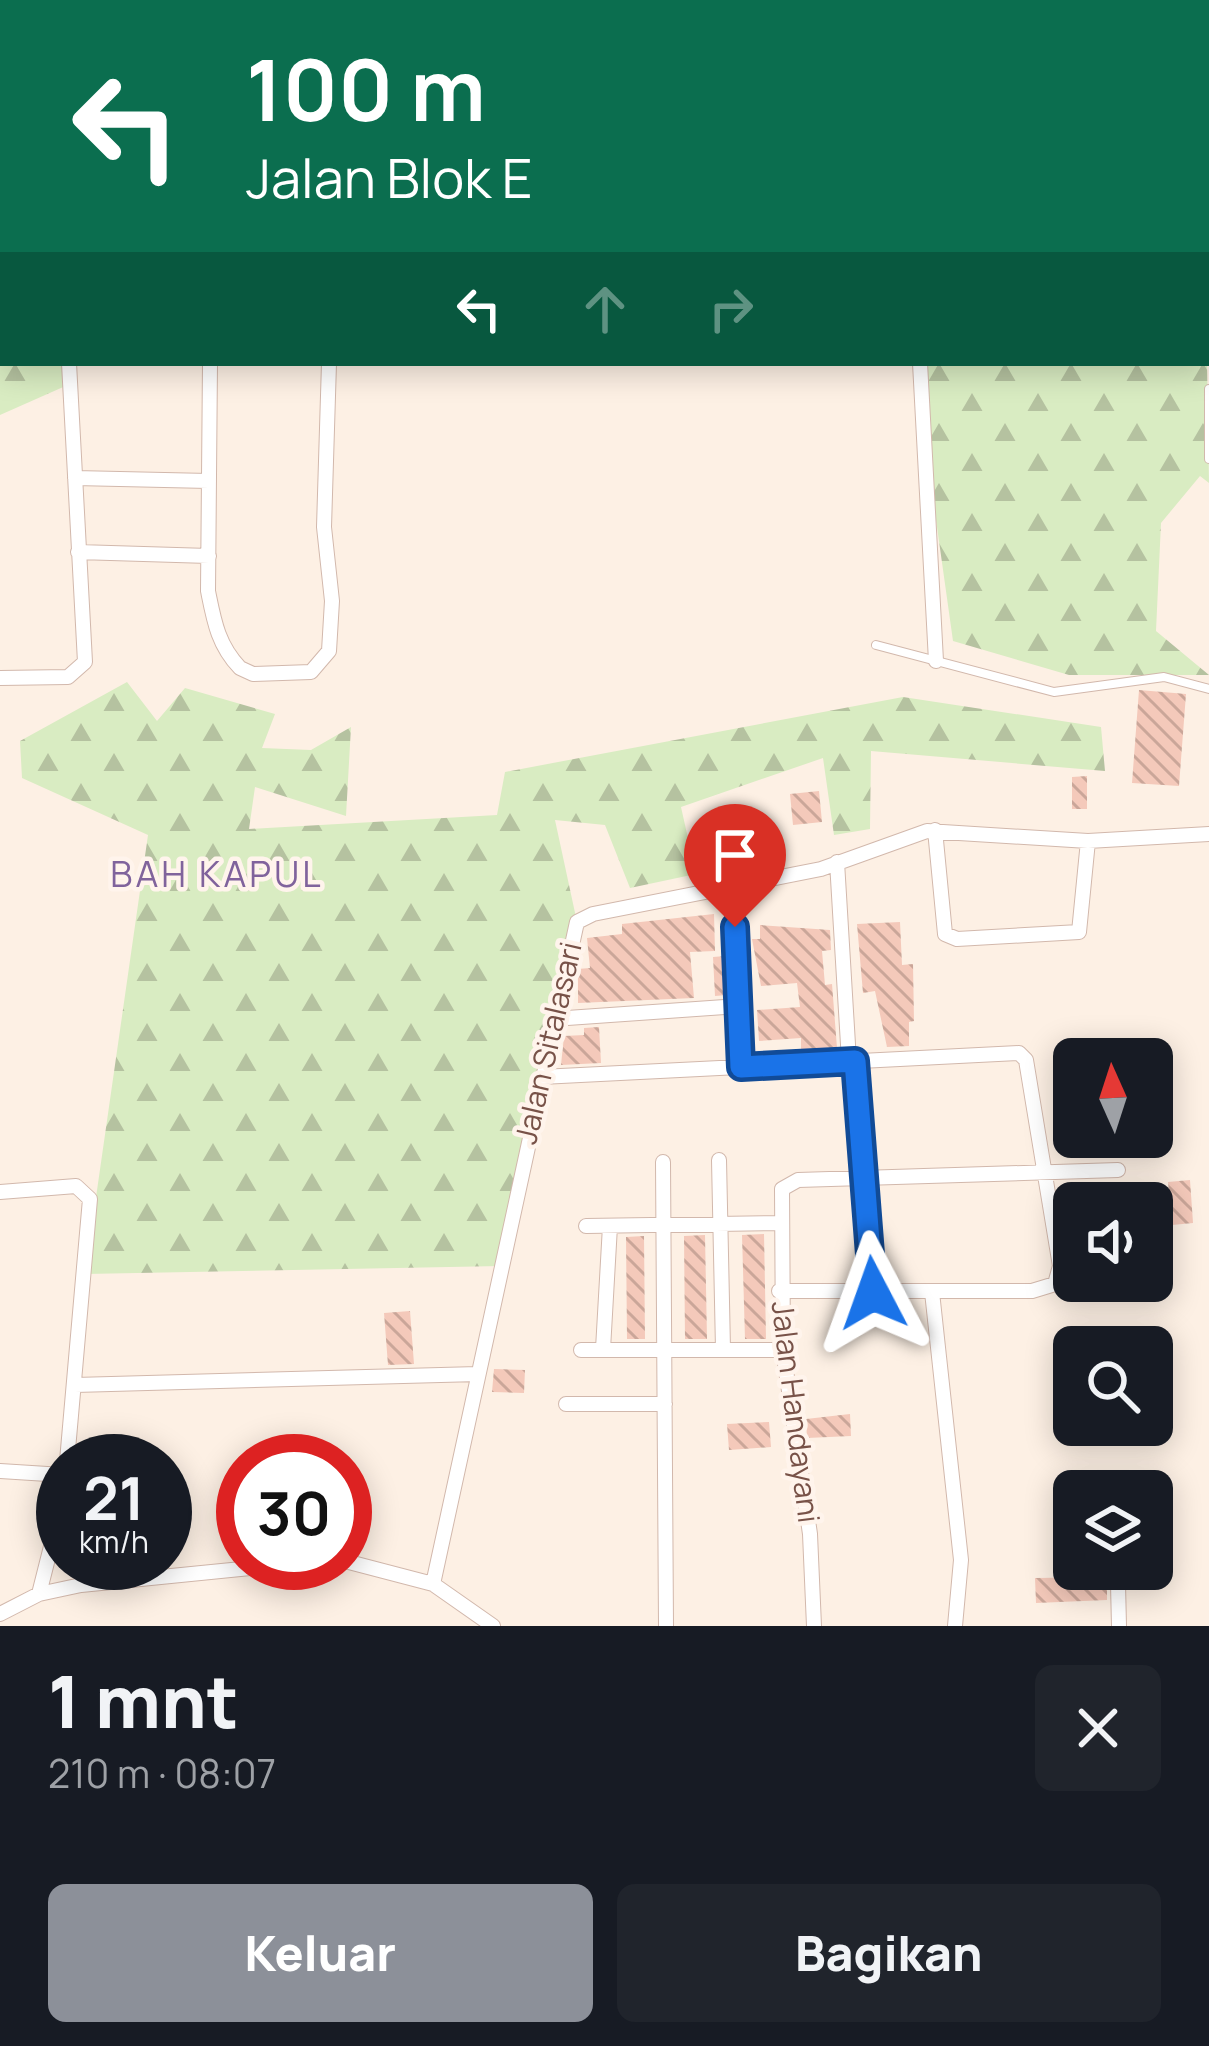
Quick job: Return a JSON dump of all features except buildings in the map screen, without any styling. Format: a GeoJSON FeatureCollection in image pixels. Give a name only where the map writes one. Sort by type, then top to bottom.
{"type":"FeatureCollection","features":[{"type":"Feature","properties":{"kind":"street"},"geometry":{"type":"LineString","coordinates":[[0,678],[68,677],[85,662],[69,366]]}},
{"type":"Feature","properties":{"kind":"street"},"geometry":{"type":"LineString","coordinates":[[210,366],[208,556],[214,623],[220,642],[240,668],[283,674],[310,672],[321,665],[332,632],[324,527],[329,366]]}},
{"type":"Feature","properties":{"kind":"street"},"geometry":{"type":"LineString","coordinates":[[920,366],[937,661]]}},
{"type":"Feature","properties":{"kind":"street"},"geometry":{"type":"LineString","coordinates":[[75,478],[209,481]]}},
{"type":"Feature","properties":{"kind":"street"},"geometry":{"type":"LineString","coordinates":[[78,552],[208,556]]}},
{"type":"Feature","properties":{"kind":"street"},"geometry":{"type":"LineString","coordinates":[[935,830],[945,934],[957,939],[1079,932],[1088,841]]}},
{"type":"Feature","properties":{"kind":"street","name":"Jalan Sitalasari"},"geometry":{"type":"LineString","coordinates":[[433,1584],[553,1018],[578,922],[593,914],[734,888],[837,862],[901,837],[935,830],[1088,841],[1209,834]]}},
{"type":"Feature","properties":{"kind":"street"},"geometry":{"type":"LineString","coordinates":[[837,862],[873,1293]]}},
{"type":"Feature","properties":{"kind":"street"},"geometry":{"type":"LineString","coordinates":[[734,888],[741,1067]]}},
{"type":"Feature","properties":{"kind":"street"},"geometry":{"type":"LineString","coordinates":[[553,1018],[739,1006]]}},
{"type":"Feature","properties":{"kind":"street"},"geometry":{"type":"LineString","coordinates":[[541,1077],[1024,1055],[1053,1230]]}},
{"type":"Feature","properties":{"kind":"street"},"geometry":{"type":"LineString","coordinates":[[719,1160],[723,1349]]}},
{"type":"Feature","properties":{"kind":"street"},"geometry":{"type":"LineString","coordinates":[[663,1162],[666,1626]]}},
{"type":"Feature","properties":{"kind":"street"},"geometry":{"type":"LineString","coordinates":[[864,1181],[1118,1170]]}},
{"type":"Feature","properties":{"kind":"street","name":"Jalan Handayani"},"geometry":{"type":"LineString","coordinates":[[814,1626],[810,1534],[782,1350],[778,1198],[788,1184],[798,1180],[864,1181]]}},
{"type":"Feature","properties":{"kind":"street"},"geometry":{"type":"LineString","coordinates":[[0,1192],[76,1186],[90,1198],[70,1434]]}},
{"type":"Feature","properties":{"kind":"street"},"geometry":{"type":"LineString","coordinates":[[586,1226],[778,1223]]}},
{"type":"Feature","properties":{"kind":"street"},"geometry":{"type":"LineString","coordinates":[[603,1349],[610,1226]]}},
{"type":"Feature","properties":{"kind":"street"},"geometry":{"type":"LineString","coordinates":[[779,1291],[1032,1291],[1053,1285]]}},
{"type":"Feature","properties":{"kind":"street"},"geometry":{"type":"LineString","coordinates":[[932,1292],[961,1560],[955,1626]]}},
{"type":"Feature","properties":{"kind":"street"},"geometry":{"type":"LineString","coordinates":[[581,1350],[782,1350]]}},
{"type":"Feature","properties":{"kind":"street"},"geometry":{"type":"LineString","coordinates":[[75,1385],[478,1375]]}},
{"type":"Feature","properties":{"kind":"street"},"geometry":{"type":"LineString","coordinates":[[566,1404],[665,1404]]}},
{"type":"Feature","properties":{"kind":"street"},"geometry":{"type":"LineString","coordinates":[[0,1471],[36,1473]]}},
{"type":"Feature","properties":{"kind":"street"},"geometry":{"type":"LineString","coordinates":[[372,1568],[433,1584],[493,1626]]}},
{"type":"Feature","properties":{"kind":"street"},"geometry":{"type":"LineString","coordinates":[[0,1614],[39,1594],[216,1569]]}},
{"type":"Feature","properties":{"kind":"street"},"geometry":{"type":"LineString","coordinates":[[39,1594],[40,1590]]}},
{"type":"Feature","properties":{"kind":"street"},"geometry":{"type":"LineString","coordinates":[[1118,1590],[1119,1626]]}},
{"type":"Feature","properties":{"kind":"lane"},"geometry":{"type":"LineString","coordinates":[[1209,389],[1209,459]]}},
{"type":"Feature","properties":{"kind":"lane"},"geometry":{"type":"LineString","coordinates":[[876,645],[1054,692],[1164,677],[1209,689]]}},
{"type":"Feature","properties":{"kind":"green space"},"geometry":{"type":"Polygon","coordinates":[[[0,366],[69,366],[70,384],[0,415],[0,366]]]}},
{"type":"Feature","properties":{"kind":"green space"},"geometry":{"type":"Polygon","coordinates":[[[914,366],[1207,366],[1209,483],[1200,476],[1161,523],[1156,631],[1209,675],[1069,675],[953,641],[914,366]]]}},
{"type":"Feature","properties":{"kind":"green space"},"geometry":{"type":"Polygon","coordinates":[[[127,682],[157,721],[185,688],[275,714],[262,748],[311,750],[351,727],[346,816],[255,787],[249,829],[497,815],[505,772],[903,697],[1101,727],[1105,771],[871,751],[870,829],[834,835],[823,758],[681,807],[696,874],[630,888],[605,825],[555,820],[577,922],[501,1266],[85,1274],[148,835],[22,778],[20,741],[127,682]]]}},
{"type":"Feature","properties":{"kind":"district","name":"BAH KAPUL"},"geometry":{"type":"Point","coordinates":[217,874]}},
{"type":"Feature","properties":{"kind":"route"},"geometry":{"type":"LineString","coordinates":[[735,927],[741,1067],[855,1061],[873,1293]]}}]}
